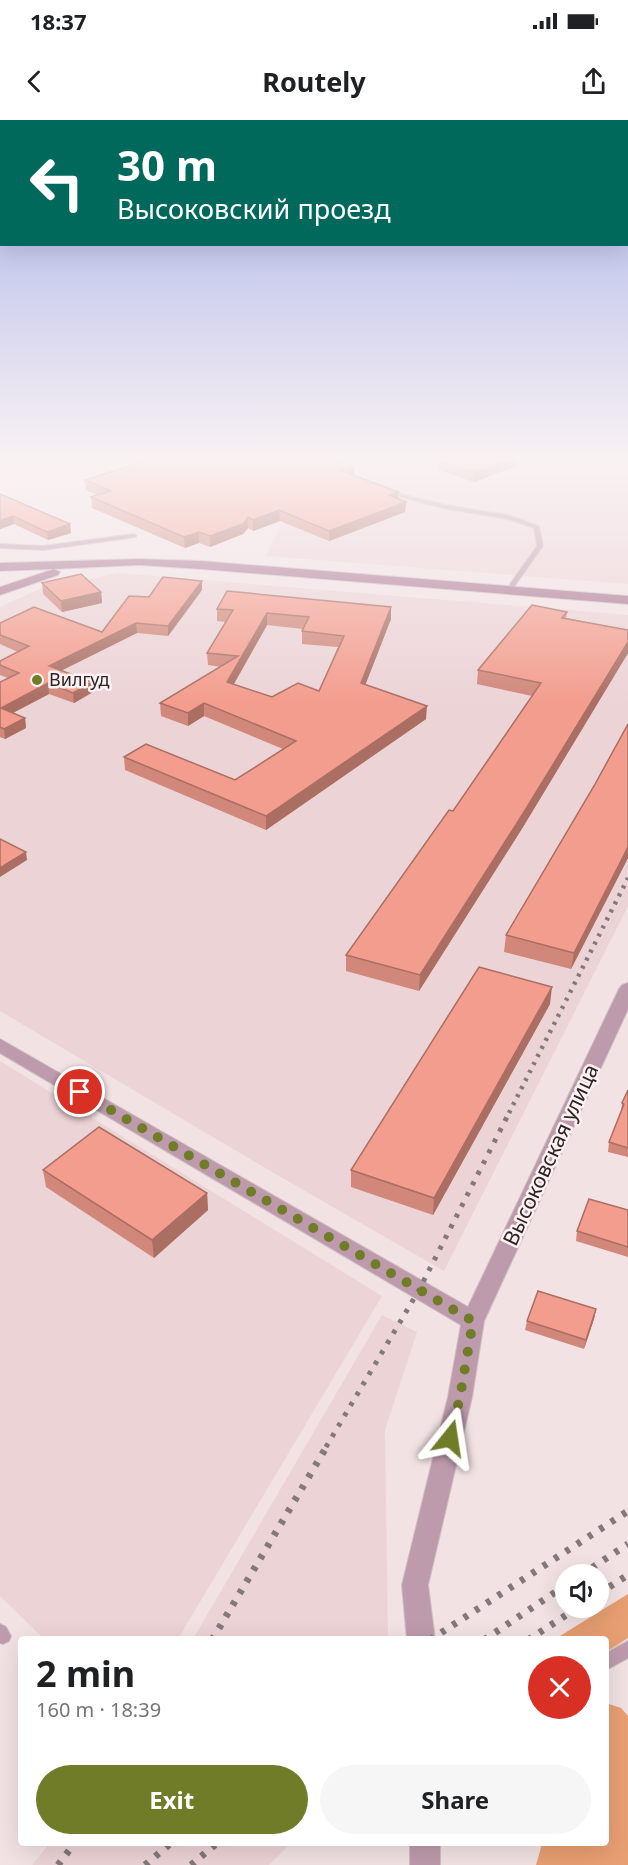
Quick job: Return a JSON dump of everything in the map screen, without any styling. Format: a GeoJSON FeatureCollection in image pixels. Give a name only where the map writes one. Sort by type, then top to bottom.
{"type":"FeatureCollection","features":[{"type":"Feature","properties":{"kind":"street"},"geometry":{"type":"LineString","coordinates":[[0,591],[53,572],[139,562]]}},
{"type":"Feature","properties":{"kind":"street"},"geometry":{"type":"LineString","coordinates":[[0,567],[139,562],[201,565],[628,600]]}},
{"type":"Feature","properties":{"kind":"street","name":"Высоковская улица"},"geometry":{"type":"LineString","coordinates":[[421,1636],[415,1585],[460,1397],[473,1321],[628,989]]}},
{"type":"Feature","properties":{"kind":"street"},"geometry":{"type":"LineString","coordinates":[[0,1045],[473,1321]]}},
{"type":"Feature","properties":{"kind":"street"},"geometry":{"type":"LineString","coordinates":[[425,1846],[425,1865]]}},
{"type":"Feature","properties":{"kind":"lane"},"geometry":{"type":"LineString","coordinates":[[0,546],[43,548],[100,540]]}},
{"type":"Feature","properties":{"kind":"lane"},"geometry":{"type":"LineString","coordinates":[[511,591],[513,584],[540,546],[539,540]]}},
{"type":"Feature","properties":{"kind":"lane"},"geometry":{"type":"LineString","coordinates":[[609,1660],[628,1649]]}},
{"type":"Feature","properties":{"kind":"shaded area"},"geometry":{"type":"Polygon","coordinates":[[[274,540],[628,540],[628,584],[266,556],[274,540]]]}},
{"type":"Feature","properties":{"kind":"shaded area"},"geometry":{"type":"Polygon","coordinates":[[[119,573],[628,615],[628,906],[444,1271],[0,1011],[0,607],[40,589],[119,573]]]}},
{"type":"Feature","properties":{"kind":"shaded area"},"geometry":{"type":"Polygon","coordinates":[[[0,1061],[382,1296],[180,1636],[41,1636],[0,1596],[0,1061]]]}},
{"type":"Feature","properties":{"kind":"shaded area"},"geometry":{"type":"Polygon","coordinates":[[[382,1315],[417,1332],[385,1430],[388,1636],[195,1636],[382,1315]]]}},
{"type":"Feature","properties":{"kind":"shaded area"},"geometry":{"type":"Polygon","coordinates":[[[628,1594],[628,1638],[609,1650],[609,1636],[560,1636],[589,1618],[609,1618],[609,1606],[628,1594]]]}},
{"type":"Feature","properties":{"kind":"shaded area"},"geometry":{"type":"Polygon","coordinates":[[[609,1704],[621,1708],[628,1716],[628,1865],[536,1865],[541,1846],[609,1846],[609,1704]]]}},
{"type":"Feature","properties":{"kind":"shaded area"},"geometry":{"type":"Polygon","coordinates":[[[47,1846],[288,1846],[269,1865],[32,1865],[47,1846]]]}},
{"type":"Feature","properties":{"kind":"building"},"geometry":{"type":"Polygon","coordinates":[[[81,574],[101,592],[61,601],[42,583],[81,574]]]}},
{"type":"Feature","properties":{"kind":"building"},"geometry":{"type":"Polygon","coordinates":[[[163,577],[202,581],[168,626],[136,623],[49,666],[92,682],[73,693],[48,683],[1,708],[25,718],[4,729],[0,727],[0,682],[19,673],[0,665],[0,661],[29,646],[0,635],[0,623],[34,607],[102,632],[129,596],[149,597],[163,577]]]}},
{"type":"Feature","properties":{"kind":"building"},"geometry":{"type":"Polygon","coordinates":[[[227,591],[391,607],[361,683],[427,706],[266,816],[124,757],[146,744],[235,780],[296,741],[204,703],[188,713],[160,703],[238,656],[207,653],[233,610],[217,609],[227,591]],[[267,613],[227,682],[272,697],[298,683],[319,691],[344,636],[302,631],[309,617],[267,613]]]}},
{"type":"Feature","properties":{"kind":"building"},"geometry":{"type":"Polygon","coordinates":[[[532,605],[567,612],[562,618],[628,630],[628,642],[524,812],[420,975],[346,955],[449,810],[453,811],[541,683],[478,670],[532,605]]]}},
{"type":"Feature","properties":{"kind":"building"},"geometry":{"type":"Polygon","coordinates":[[[628,724],[628,847],[574,953],[506,935],[594,786],[628,724]]]}},
{"type":"Feature","properties":{"kind":"building"},"geometry":{"type":"Polygon","coordinates":[[[0,839],[26,852],[0,868],[0,839]]]}},
{"type":"Feature","properties":{"kind":"building"},"geometry":{"type":"Polygon","coordinates":[[[479,967],[552,987],[434,1198],[351,1170],[479,967]]]}},
{"type":"Feature","properties":{"kind":"building"},"geometry":{"type":"Polygon","coordinates":[[[628,1090],[628,1148],[609,1142],[628,1090]]]}},
{"type":"Feature","properties":{"kind":"building"},"geometry":{"type":"Polygon","coordinates":[[[99,1127],[207,1193],[152,1240],[43,1170],[99,1127]]]}},
{"type":"Feature","properties":{"kind":"building"},"geometry":{"type":"Polygon","coordinates":[[[589,1199],[628,1210],[628,1247],[577,1231],[589,1199]]]}},
{"type":"Feature","properties":{"kind":"building"},"geometry":{"type":"Polygon","coordinates":[[[538,1291],[596,1309],[586,1340],[527,1321],[538,1291]]]}},
{"type":"Feature","properties":{"kind":"railway"},"geometry":{"type":"LineString","coordinates":[[509,1113],[628,878]]}},
{"type":"Feature","properties":{"kind":"railway"},"geometry":{"type":"LineString","coordinates":[[326,1447],[419,1290],[510,1111]]}},
{"type":"Feature","properties":{"kind":"railway"},"geometry":{"type":"LineString","coordinates":[[214,1636],[327,1446]]}},
{"type":"Feature","properties":{"kind":"railway"},"geometry":{"type":"LineString","coordinates":[[436,1636],[628,1511]]}},
{"type":"Feature","properties":{"kind":"railway"},"geometry":{"type":"LineString","coordinates":[[598,1564],[628,1544]]}},
{"type":"Feature","properties":{"kind":"railway"},"geometry":{"type":"LineString","coordinates":[[609,1587],[628,1575]]}},
{"type":"Feature","properties":{"kind":"railway"},"geometry":{"type":"LineString","coordinates":[[490,1636],[555,1592]]}},
{"type":"Feature","properties":{"kind":"railway"},"geometry":{"type":"LineString","coordinates":[[534,1636],[562,1618]]}},
{"type":"Feature","properties":{"kind":"railway"},"geometry":{"type":"LineString","coordinates":[[58,1865],[72,1846]]}},
{"type":"Feature","properties":{"kind":"railway"},"geometry":{"type":"LineString","coordinates":[[145,1865],[168,1846]]}},
{"type":"Feature","properties":{"kind":"railway"},"geometry":{"type":"LineString","coordinates":[[191,1865],[214,1846]]}},
{"type":"Feature","properties":{"kind":"place","name":"Вилгуд"},"geometry":{"type":"Point","coordinates":[37,680]}},
{"type":"Feature","properties":{"kind":"route"},"geometry":{"type":"LineString","coordinates":[[80,1092],[473,1321],[460,1397],[450,1438]]}}]}
